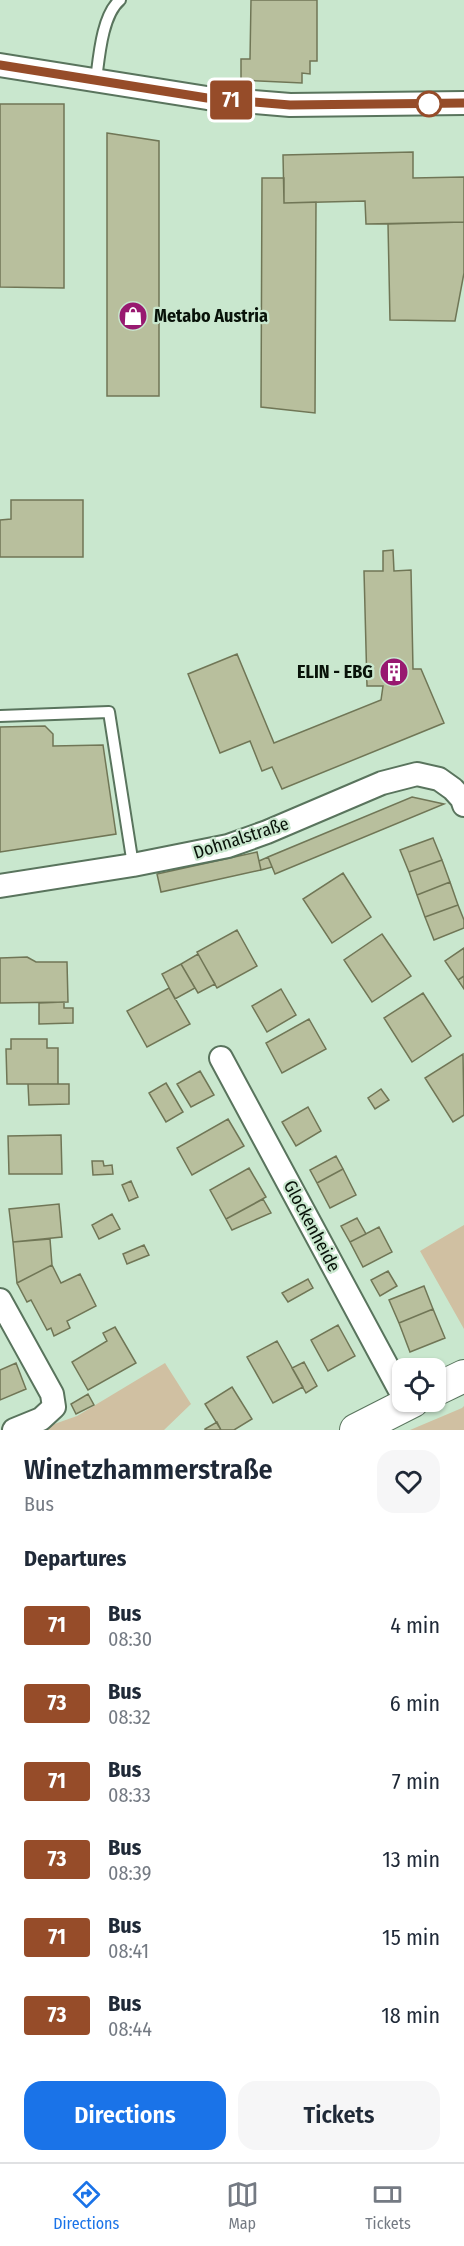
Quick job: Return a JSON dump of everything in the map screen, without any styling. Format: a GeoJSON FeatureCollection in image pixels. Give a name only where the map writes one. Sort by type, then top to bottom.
{"type":"FeatureCollection","features":[{"type":"Feature","properties":{"kind":"street"},"geometry":{"type":"LineString","coordinates":[[0,65],[207,98],[290,105],[464,103]]}},
{"type":"Feature","properties":{"kind":"street","name":"Dohnalstraße"},"geometry":{"type":"LineString","coordinates":[[0,886],[134,865],[228,846],[267,832],[382,783],[417,774],[439,779],[453,789],[464,805]]}},
{"type":"Feature","properties":{"kind":"street","name":"Glockenheide"},"geometry":{"type":"LineString","coordinates":[[220,1058],[392,1373]]}},
{"type":"Feature","properties":{"kind":"street"},"geometry":{"type":"LineString","coordinates":[[0,1300],[52,1394],[54,1407],[41,1419],[14,1430]]}},
{"type":"Feature","properties":{"kind":"street"},"geometry":{"type":"LineString","coordinates":[[446,1385],[464,1376]]}},
{"type":"Feature","properties":{"kind":"street"},"geometry":{"type":"LineString","coordinates":[[356,1430],[392,1409]]}},
{"type":"Feature","properties":{"kind":"lane"},"geometry":{"type":"LineString","coordinates":[[96,80],[106,26],[116,3],[120,0]]}},
{"type":"Feature","properties":{"kind":"lane"},"geometry":{"type":"LineString","coordinates":[[0,716],[109,712],[134,865]]}},
{"type":"Feature","properties":{"kind":"shaded area"},"geometry":{"type":"Polygon","coordinates":[[[464,1225],[464,1329],[420,1251],[464,1225]]]}},
{"type":"Feature","properties":{"kind":"shaded area"},"geometry":{"type":"Polygon","coordinates":[[[165,1363],[191,1404],[164,1430],[44,1430],[43,1428],[77,1416],[165,1363]]]}},
{"type":"Feature","properties":{"kind":"shaded area"},"geometry":{"type":"Polygon","coordinates":[[[464,1406],[464,1430],[410,1430],[462,1408],[464,1406]]]}},
{"type":"Feature","properties":{"kind":"building"},"geometry":{"type":"Polygon","coordinates":[[[251,0],[317,0],[317,61],[310,61],[310,74],[302,73],[302,83],[241,80],[241,59],[250,59],[251,0]]]}},
{"type":"Feature","properties":{"kind":"building"},"geometry":{"type":"Polygon","coordinates":[[[0,104],[64,104],[64,288],[0,287],[0,104]]]}},
{"type":"Feature","properties":{"kind":"building"},"geometry":{"type":"Polygon","coordinates":[[[107,133],[159,141],[159,396],[107,396],[107,133]]]}},
{"type":"Feature","properties":{"kind":"building"},"geometry":{"type":"Polygon","coordinates":[[[413,152],[413,178],[464,177],[464,222],[366,224],[365,201],[284,203],[283,155],[413,152]]]}},
{"type":"Feature","properties":{"kind":"building"},"geometry":{"type":"Polygon","coordinates":[[[262,178],[284,178],[284,203],[316,202],[315,413],[261,407],[262,178]]]}},
{"type":"Feature","properties":{"kind":"building"},"geometry":{"type":"Polygon","coordinates":[[[464,222],[464,273],[455,321],[390,320],[388,224],[464,222]]]}},
{"type":"Feature","properties":{"kind":"building"},"geometry":{"type":"Polygon","coordinates":[[[11,500],[83,500],[83,557],[0,557],[0,520],[11,519],[11,500]]]}},
{"type":"Feature","properties":{"kind":"building","name":"ELIN - EBG"},"geometry":{"type":"Polygon","coordinates":[[[393,550],[394,571],[411,570],[413,669],[421,669],[444,723],[282,789],[272,767],[262,771],[250,741],[220,753],[188,674],[237,654],[274,743],[381,700],[383,686],[367,686],[364,571],[383,571],[383,551],[393,550]]]}},
{"type":"Feature","properties":{"kind":"building"},"geometry":{"type":"Polygon","coordinates":[[[45,726],[53,734],[53,746],[103,745],[116,834],[0,852],[0,727],[45,726]]]}},
{"type":"Feature","properties":{"kind":"building"},"geometry":{"type":"Polygon","coordinates":[[[412,797],[444,804],[275,874],[268,857],[412,797]]]}},
{"type":"Feature","properties":{"kind":"building"},"geometry":{"type":"Polygon","coordinates":[[[433,838],[442,860],[409,872],[400,850],[433,838]]]}},
{"type":"Feature","properties":{"kind":"building"},"geometry":{"type":"Polygon","coordinates":[[[257,852],[261,870],[161,892],[157,874],[257,852]]]}},
{"type":"Feature","properties":{"kind":"building"},"geometry":{"type":"Polygon","coordinates":[[[268,857],[272,867],[261,870],[259,861],[268,857]]]}},
{"type":"Feature","properties":{"kind":"building"},"geometry":{"type":"Polygon","coordinates":[[[442,860],[450,882],[417,895],[409,872],[442,860]]]}},
{"type":"Feature","properties":{"kind":"building"},"geometry":{"type":"Polygon","coordinates":[[[343,873],[371,917],[332,943],[303,899],[343,873]]]}},
{"type":"Feature","properties":{"kind":"building"},"geometry":{"type":"Polygon","coordinates":[[[450,882],[458,905],[425,917],[417,895],[450,882]]]}},
{"type":"Feature","properties":{"kind":"building"},"geometry":{"type":"Polygon","coordinates":[[[458,905],[464,920],[464,928],[434,940],[425,917],[458,905]]]}},
{"type":"Feature","properties":{"kind":"building"},"geometry":{"type":"Polygon","coordinates":[[[237,930],[257,966],[217,988],[197,952],[237,930]]]}},
{"type":"Feature","properties":{"kind":"building"},"geometry":{"type":"Polygon","coordinates":[[[382,934],[411,976],[372,1002],[344,960],[382,934]]]}},
{"type":"Feature","properties":{"kind":"building"},"geometry":{"type":"Polygon","coordinates":[[[464,948],[464,976],[458,980],[445,961],[464,948]]]}},
{"type":"Feature","properties":{"kind":"building"},"geometry":{"type":"Polygon","coordinates":[[[198,954],[215,984],[198,993],[181,964],[198,954]]]}},
{"type":"Feature","properties":{"kind":"building"},"geometry":{"type":"Polygon","coordinates":[[[27,957],[36,962],[67,962],[68,1002],[0,1003],[0,958],[27,957]]]}},
{"type":"Feature","properties":{"kind":"building"},"geometry":{"type":"Polygon","coordinates":[[[181,964],[195,988],[175,999],[162,974],[181,964]]]}},
{"type":"Feature","properties":{"kind":"building"},"geometry":{"type":"Polygon","coordinates":[[[464,976],[464,989],[458,980],[464,976]]]}},
{"type":"Feature","properties":{"kind":"building"},"geometry":{"type":"Polygon","coordinates":[[[169,988],[190,1024],[147,1047],[127,1011],[169,988]]]}},
{"type":"Feature","properties":{"kind":"building"},"geometry":{"type":"Polygon","coordinates":[[[281,989],[296,1015],[267,1032],[252,1006],[281,989]]]}},
{"type":"Feature","properties":{"kind":"building"},"geometry":{"type":"Polygon","coordinates":[[[423,993],[451,1036],[412,1062],[384,1018],[423,993]]]}},
{"type":"Feature","properties":{"kind":"building"},"geometry":{"type":"Polygon","coordinates":[[[64,1002],[64,1008],[73,1008],[73,1023],[39,1024],[39,1003],[64,1002]]]}},
{"type":"Feature","properties":{"kind":"building"},"geometry":{"type":"Polygon","coordinates":[[[309,1019],[326,1049],[282,1073],[266,1043],[309,1019]]]}},
{"type":"Feature","properties":{"kind":"building"},"geometry":{"type":"Polygon","coordinates":[[[11,1039],[47,1039],[47,1048],[58,1048],[58,1084],[7,1084],[6,1049],[11,1049],[11,1039]]]}},
{"type":"Feature","properties":{"kind":"building"},"geometry":{"type":"Polygon","coordinates":[[[463,1054],[464,1115],[453,1122],[425,1078],[463,1054]]]}},
{"type":"Feature","properties":{"kind":"building"},"geometry":{"type":"Polygon","coordinates":[[[200,1071],[214,1095],[191,1107],[177,1084],[200,1071]]]}},
{"type":"Feature","properties":{"kind":"building"},"geometry":{"type":"Polygon","coordinates":[[[166,1083],[183,1112],[166,1122],[149,1093],[166,1083]]]}},
{"type":"Feature","properties":{"kind":"building"},"geometry":{"type":"Polygon","coordinates":[[[28,1084],[69,1084],[69,1104],[29,1105],[28,1084]]]}},
{"type":"Feature","properties":{"kind":"building"},"geometry":{"type":"Polygon","coordinates":[[[381,1089],[389,1100],[375,1109],[368,1098],[381,1089]]]}},
{"type":"Feature","properties":{"kind":"building"},"geometry":{"type":"Polygon","coordinates":[[[308,1107],[321,1131],[296,1146],[282,1122],[308,1107]]]}},
{"type":"Feature","properties":{"kind":"building"},"geometry":{"type":"Polygon","coordinates":[[[228,1119],[244,1146],[192,1175],[177,1148],[228,1119]]]}},
{"type":"Feature","properties":{"kind":"building"},"geometry":{"type":"Polygon","coordinates":[[[61,1135],[62,1174],[9,1174],[8,1136],[61,1135]]]}},
{"type":"Feature","properties":{"kind":"building"},"geometry":{"type":"Polygon","coordinates":[[[336,1156],[343,1169],[317,1183],[310,1170],[336,1156]]]}},
{"type":"Feature","properties":{"kind":"building"},"geometry":{"type":"Polygon","coordinates":[[[92,1161],[103,1161],[104,1166],[112,1165],[113,1174],[93,1175],[92,1161]]]}},
{"type":"Feature","properties":{"kind":"building"},"geometry":{"type":"Polygon","coordinates":[[[249,1168],[266,1197],[226,1219],[210,1190],[249,1168]]]}},
{"type":"Feature","properties":{"kind":"building"},"geometry":{"type":"Polygon","coordinates":[[[343,1169],[356,1195],[330,1208],[317,1183],[343,1169]]]}},
{"type":"Feature","properties":{"kind":"building"},"geometry":{"type":"Polygon","coordinates":[[[131,1181],[138,1197],[129,1201],[122,1185],[131,1181]]]}},
{"type":"Feature","properties":{"kind":"building"},"geometry":{"type":"Polygon","coordinates":[[[263,1199],[271,1213],[232,1230],[226,1219],[263,1199]]]}},
{"type":"Feature","properties":{"kind":"building"},"geometry":{"type":"Polygon","coordinates":[[[59,1204],[62,1237],[13,1242],[9,1209],[59,1204]]]}},
{"type":"Feature","properties":{"kind":"building"},"geometry":{"type":"Polygon","coordinates":[[[112,1214],[120,1229],[99,1239],[92,1225],[112,1214]]]}},
{"type":"Feature","properties":{"kind":"building"},"geometry":{"type":"Polygon","coordinates":[[[357,1218],[366,1234],[350,1242],[341,1226],[357,1218]]]}},
{"type":"Feature","properties":{"kind":"building"},"geometry":{"type":"Polygon","coordinates":[[[379,1227],[392,1252],[363,1267],[350,1242],[379,1227]]]}},
{"type":"Feature","properties":{"kind":"building"},"geometry":{"type":"Polygon","coordinates":[[[50,1239],[52,1265],[17,1283],[13,1242],[50,1239]]]}},
{"type":"Feature","properties":{"kind":"building"},"geometry":{"type":"Polygon","coordinates":[[[144,1245],[149,1255],[127,1264],[123,1254],[144,1245]]]}},
{"type":"Feature","properties":{"kind":"building"},"geometry":{"type":"Polygon","coordinates":[[[52,1265],[61,1283],[80,1274],[96,1306],[67,1321],[70,1328],[54,1336],[51,1328],[47,1330],[31,1300],[27,1302],[17,1283],[52,1265]]]}},
{"type":"Feature","properties":{"kind":"building"},"geometry":{"type":"Polygon","coordinates":[[[388,1271],[397,1286],[380,1296],[371,1280],[388,1271]]]}},
{"type":"Feature","properties":{"kind":"building"},"geometry":{"type":"Polygon","coordinates":[[[308,1279],[313,1288],[288,1302],[282,1293],[308,1279]]]}},
{"type":"Feature","properties":{"kind":"building"},"geometry":{"type":"Polygon","coordinates":[[[424,1286],[433,1309],[399,1323],[389,1300],[424,1286]]]}},
{"type":"Feature","properties":{"kind":"building"},"geometry":{"type":"Polygon","coordinates":[[[433,1309],[445,1338],[410,1352],[399,1323],[433,1309]]]}},
{"type":"Feature","properties":{"kind":"building"},"geometry":{"type":"Polygon","coordinates":[[[338,1325],[355,1356],[328,1371],[311,1340],[338,1325]]]}},
{"type":"Feature","properties":{"kind":"building"},"geometry":{"type":"Polygon","coordinates":[[[115,1327],[136,1363],[88,1390],[72,1362],[107,1341],[103,1333],[115,1327]]]}},
{"type":"Feature","properties":{"kind":"building"},"geometry":{"type":"Polygon","coordinates":[[[277,1341],[303,1387],[273,1403],[247,1357],[277,1341]]]}},
{"type":"Feature","properties":{"kind":"building"},"geometry":{"type":"Polygon","coordinates":[[[304,1362],[317,1386],[306,1393],[292,1368],[304,1362]]]}},
{"type":"Feature","properties":{"kind":"building"},"geometry":{"type":"Polygon","coordinates":[[[16,1363],[26,1389],[0,1400],[0,1370],[16,1363]]]}},
{"type":"Feature","properties":{"kind":"building"},"geometry":{"type":"Polygon","coordinates":[[[232,1387],[252,1419],[234,1430],[221,1430],[205,1404],[232,1387]]]}},
{"type":"Feature","properties":{"kind":"building"},"geometry":{"type":"Polygon","coordinates":[[[88,1394],[94,1405],[76,1414],[71,1404],[88,1394]]]}},
{"type":"Feature","properties":{"kind":"building"},"geometry":{"type":"Polygon","coordinates":[[[217,1422],[221,1430],[205,1430],[205,1429],[217,1422]]]}},
{"type":"Feature","properties":{"kind":"bus line","name":"71"},"geometry":{"type":"LineString","coordinates":[[0,65],[207,98],[290,105],[464,103]]}},
{"type":"Feature","properties":{"kind":"place","name":"Metabo Austria"},"geometry":{"type":"Point","coordinates":[133,316]}},
{"type":"Feature","properties":{"kind":"place","name":"ELIN - EBG"},"geometry":{"type":"Point","coordinates":[394,672]}}]}
